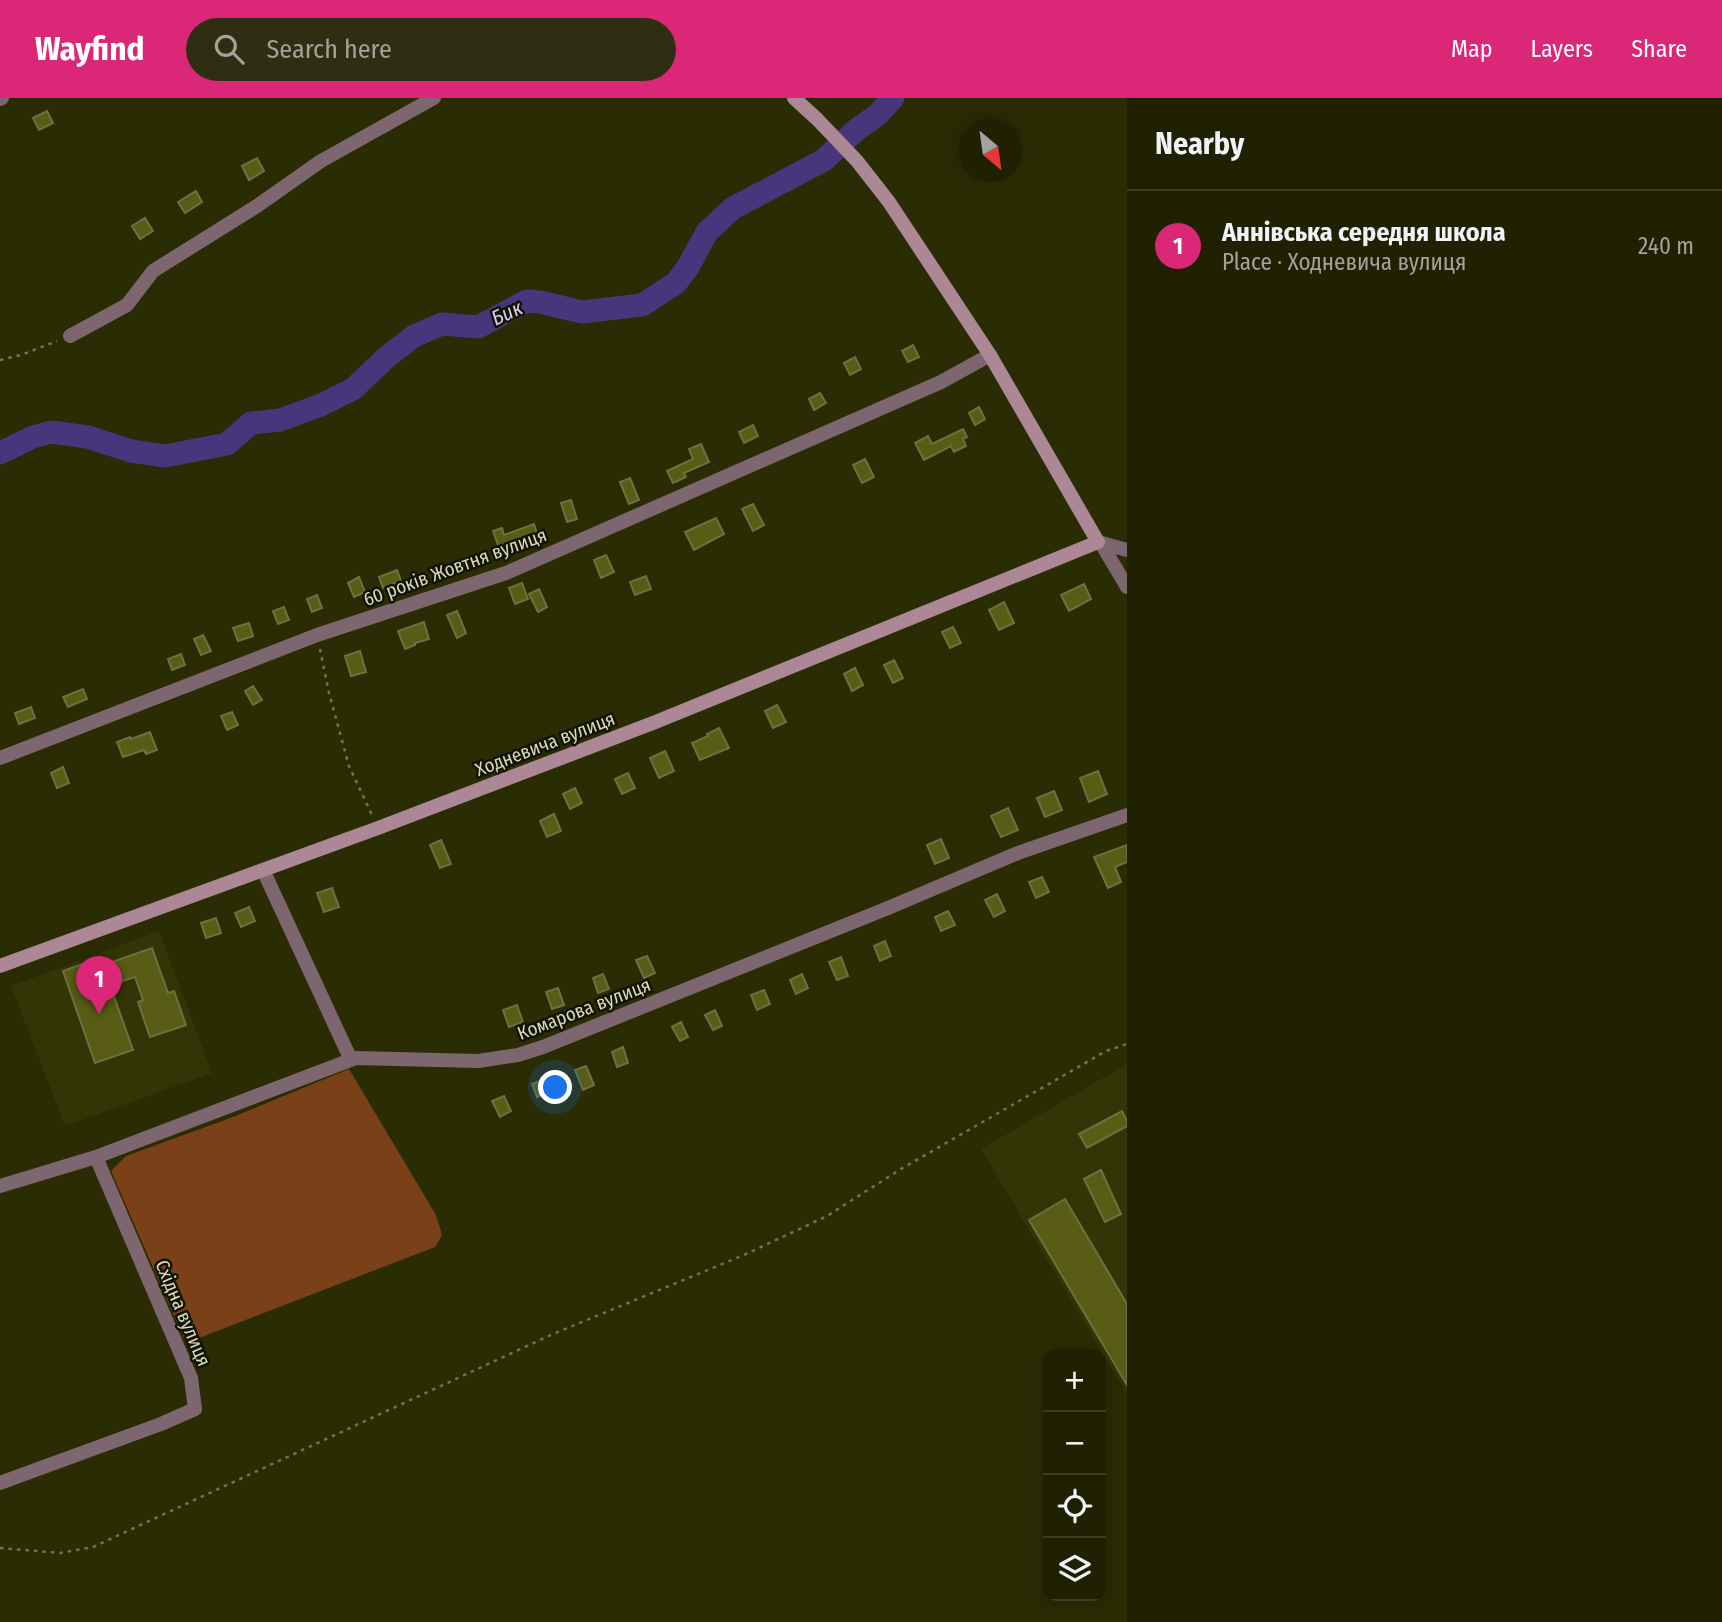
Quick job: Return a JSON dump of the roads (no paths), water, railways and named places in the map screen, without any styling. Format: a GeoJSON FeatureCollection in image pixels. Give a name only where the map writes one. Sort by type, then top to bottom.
{"type":"FeatureCollection","features":[{"type":"Feature","properties":{"kind":"main road"},"geometry":{"type":"LineString","coordinates":[[794,98],[857,161],[889,202],[990,355],[1100,544]]}},
{"type":"Feature","properties":{"kind":"main road","name":"Ходневича вулиця"},"geometry":{"type":"LineString","coordinates":[[0,966],[378,828],[653,723],[1100,544]]}},
{"type":"Feature","properties":{"kind":"street"},"geometry":{"type":"LineString","coordinates":[[70,336],[127,305],[153,271],[257,206],[321,161],[434,98]]}},
{"type":"Feature","properties":{"kind":"street","name":"60 років Жовтня вулиця"},"geometry":{"type":"LineString","coordinates":[[0,758],[317,635],[506,573],[941,382],[990,355]]}},
{"type":"Feature","properties":{"kind":"street"},"geometry":{"type":"LineString","coordinates":[[1100,544],[1127,550]]}},
{"type":"Feature","properties":{"kind":"street"},"geometry":{"type":"LineString","coordinates":[[1100,544],[1127,587]]}},
{"type":"Feature","properties":{"kind":"street","name":"Комарова вулиця"},"geometry":{"type":"LineString","coordinates":[[0,1186],[96,1157],[356,1058],[478,1061],[518,1055],[543,1047],[1018,853],[1127,815]]}},
{"type":"Feature","properties":{"kind":"street"},"geometry":{"type":"LineString","coordinates":[[263,870],[351,1060]]}},
{"type":"Feature","properties":{"kind":"street","name":"Східна вулиця"},"geometry":{"type":"LineString","coordinates":[[0,1483],[195,1409],[191,1378],[96,1157]]}},
{"type":"Feature","properties":{"kind":"waterway","name":"Бик"},"geometry":{"type":"LineString","coordinates":[[0,453],[33,437],[51,432],[88,437],[131,451],[165,456],[227,444],[251,423],[280,420],[321,405],[353,389],[414,336],[442,324],[478,327],[527,301],[582,312],[642,305],[676,283],[707,232],[733,208],[824,160],[893,98]]}},
{"type":"Feature","properties":{"kind":"place","name":"Аннівська середня школа"},"geometry":{"type":"Point","coordinates":[99,1014]}}]}
